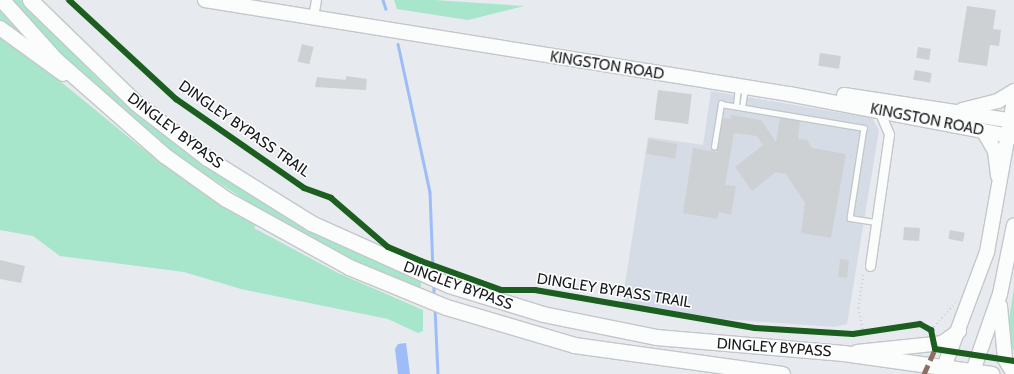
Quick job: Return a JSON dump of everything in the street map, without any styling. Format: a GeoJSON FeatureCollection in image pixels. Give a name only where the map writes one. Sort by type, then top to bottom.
{"type":"FeatureCollection","features":[{"type":"Feature","properties":{"kind":"highway","name":"DINGLEY BYPASS"},"geometry":{"type":"LineString","coordinates":[[2,0],[101,101],[164,155],[226,199],[323,253],[418,297],[517,330],[602,351],[782,374]]}},
{"type":"Feature","properties":{"kind":"highway","name":"DINGLEY BYPASS"},"geometry":{"type":"LineString","coordinates":[[33,2],[136,103],[207,158],[311,223],[449,285],[543,314],[648,336],[843,354],[943,370],[992,374]]}},
{"type":"Feature","properties":{"kind":"main road","name":"KINGSTON ROAD"},"geometry":{"type":"LineString","coordinates":[[257,0],[742,83],[984,132],[1011,136]]}},
{"type":"Feature","properties":{"kind":"main road","name":"KINGSTON ROAD"},"geometry":{"type":"LineString","coordinates":[[210,1],[315,9]]}},
{"type":"Feature","properties":{"kind":"main road"},"geometry":{"type":"LineString","coordinates":[[0,28],[101,101]]}},
{"type":"Feature","properties":{"kind":"main road","name":"KINGSTON ROAD"},"geometry":{"type":"LineString","coordinates":[[742,83],[1013,121]]}},
{"type":"Feature","properties":{"kind":"main road"},"geometry":{"type":"LineString","coordinates":[[950,111],[998,101],[1014,91]]}},
{"type":"Feature","properties":{"kind":"main road"},"geometry":{"type":"LineString","coordinates":[[943,370],[961,327],[983,265],[1011,136],[1014,101]]}},
{"type":"Feature","properties":{"kind":"main road"},"geometry":{"type":"LineString","coordinates":[[984,132],[995,151],[999,196]]}},
{"type":"Feature","properties":{"kind":"main road"},"geometry":{"type":"LineString","coordinates":[[972,372],[1000,294],[1014,224]]}},
{"type":"Feature","properties":{"kind":"main road"},"geometry":{"type":"LineString","coordinates":[[1000,294],[1005,359],[1014,374]]}},
{"type":"Feature","properties":{"kind":"main road"},"geometry":{"type":"LineString","coordinates":[[843,354],[950,341],[961,327]]}},
{"type":"Feature","properties":{"kind":"street"},"geometry":{"type":"LineString","coordinates":[[879,110],[889,134]]}},
{"type":"Feature","properties":{"kind":"street"},"geometry":{"type":"LineString","coordinates":[[870,266],[889,134],[896,123],[910,117]]}},
{"type":"Feature","properties":{"kind":"lane"},"geometry":{"type":"LineString","coordinates":[[736,106],[742,83]]}},
{"type":"Feature","properties":{"kind":"lane"},"geometry":{"type":"LineString","coordinates":[[742,83],[742,107]]}},
{"type":"Feature","properties":{"kind":"lane"},"geometry":{"type":"LineString","coordinates":[[714,147],[721,104],[864,128],[850,218],[876,222]]}},
{"type":"Feature","properties":{"kind":"path"},"geometry":{"type":"LineString","coordinates":[[863,333],[858,308],[862,275],[870,266]]}},
{"type":"Feature","properties":{"kind":"path"},"geometry":{"type":"LineString","coordinates":[[934,344],[928,329],[958,298]]}},
{"type":"Feature","properties":{"kind":"path"},"geometry":{"type":"LineString","coordinates":[[853,334],[870,332]]}},
{"type":"Feature","properties":{"kind":"shaded area"},"geometry":{"type":"Polygon","coordinates":[[[711,91],[872,118],[879,130],[847,324],[834,327],[722,319],[622,303],[648,137],[703,145],[711,91]]]}},
{"type":"Feature","properties":{"kind":"green space"},"geometry":{"type":"Polygon","coordinates":[[[11,0],[21,0],[106,87],[187,153],[324,238],[421,281],[421,290],[339,254],[273,218],[182,159],[69,62],[11,0]]]}},
{"type":"Feature","properties":{"kind":"green space"},"geometry":{"type":"Polygon","coordinates":[[[394,0],[434,0],[524,6],[468,20],[397,9],[394,0]]]}},
{"type":"Feature","properties":{"kind":"green space"},"geometry":{"type":"Polygon","coordinates":[[[0,11],[22,35],[22,36],[0,23],[0,11]]]}},
{"type":"Feature","properties":{"kind":"green space"},"geometry":{"type":"Polygon","coordinates":[[[0,32],[143,149],[256,225],[254,228],[336,272],[423,310],[423,331],[418,333],[388,319],[241,289],[184,272],[60,256],[33,236],[0,230],[0,32]]]}},
{"type":"Feature","properties":{"kind":"green space"},"geometry":{"type":"Polygon","coordinates":[[[1014,288],[1014,351],[1006,338],[1014,288]]]}},
{"type":"Feature","properties":{"kind":"water"},"geometry":{"type":"Polygon","coordinates":[[[406,343],[410,374],[398,374],[395,349],[398,344],[406,343]]]}},
{"type":"Feature","properties":{"kind":"building"},"geometry":{"type":"Polygon","coordinates":[[[967,6],[996,10],[993,29],[1001,30],[999,46],[990,45],[987,66],[958,62],[967,6]]]}},
{"type":"Feature","properties":{"kind":"building"},"geometry":{"type":"Polygon","coordinates":[[[302,44],[314,47],[309,64],[298,61],[302,44]]]}},
{"type":"Feature","properties":{"kind":"building"},"geometry":{"type":"Polygon","coordinates":[[[918,47],[931,49],[929,60],[916,58],[918,47]]]}},
{"type":"Feature","properties":{"kind":"building"},"geometry":{"type":"Polygon","coordinates":[[[820,53],[841,56],[839,69],[818,66],[820,53]]]}},
{"type":"Feature","properties":{"kind":"building"},"geometry":{"type":"Polygon","coordinates":[[[915,70],[932,73],[930,83],[913,80],[915,70]]]}},
{"type":"Feature","properties":{"kind":"building"},"geometry":{"type":"Polygon","coordinates":[[[346,76],[367,79],[366,90],[315,87],[317,77],[346,80],[346,76]]]}},
{"type":"Feature","properties":{"kind":"building"},"geometry":{"type":"Polygon","coordinates":[[[658,90],[692,94],[688,124],[654,120],[658,90]]]}},
{"type":"Feature","properties":{"kind":"building"},"geometry":{"type":"Polygon","coordinates":[[[731,115],[761,120],[776,142],[780,118],[800,121],[798,139],[807,140],[812,148],[846,154],[831,238],[801,233],[805,203],[786,174],[776,172],[752,191],[735,167],[763,145],[757,136],[734,133],[725,185],[736,186],[731,215],[719,212],[717,219],[683,213],[693,148],[717,152],[722,118],[731,119],[731,115]]]}},
{"type":"Feature","properties":{"kind":"building"},"geometry":{"type":"Polygon","coordinates":[[[649,139],[678,144],[675,159],[646,154],[649,139]]]}},
{"type":"Feature","properties":{"kind":"building"},"geometry":{"type":"Polygon","coordinates":[[[904,227],[920,228],[919,241],[903,240],[904,227]]]}},
{"type":"Feature","properties":{"kind":"building"},"geometry":{"type":"Polygon","coordinates":[[[950,230],[965,233],[963,242],[948,239],[950,230]]]}},
{"type":"Feature","properties":{"kind":"building"},"geometry":{"type":"Polygon","coordinates":[[[840,259],[849,260],[847,278],[838,277],[840,259]]]}},
{"type":"Feature","properties":{"kind":"building"},"geometry":{"type":"Polygon","coordinates":[[[0,260],[25,266],[21,283],[0,279],[0,260]]]}},
{"type":"Feature","properties":{"kind":"waterway"},"geometry":{"type":"LineString","coordinates":[[383,0],[386,9]]}},
{"type":"Feature","properties":{"kind":"waterway"},"geometry":{"type":"LineString","coordinates":[[398,44],[430,192],[433,271]]}},
{"type":"Feature","properties":{"kind":"waterway"},"geometry":{"type":"LineString","coordinates":[[434,284],[434,297]]}},
{"type":"Feature","properties":{"kind":"waterway"},"geometry":{"type":"LineString","coordinates":[[435,308],[438,374]]}},
{"type":"Feature","properties":{"kind":"marked path"},"geometry":{"type":"LineString","coordinates":[[924,374],[935,349]]}},
{"type":"Feature","properties":{"kind":"cycle path","name":"DINGLEY BYPASS TRAIL"},"geometry":{"type":"LineString","coordinates":[[69,0],[176,99],[304,188],[331,198],[388,247],[421,261],[501,290],[535,290],[755,328],[853,334],[920,324],[931,330],[935,349],[1014,361]]}}]}
